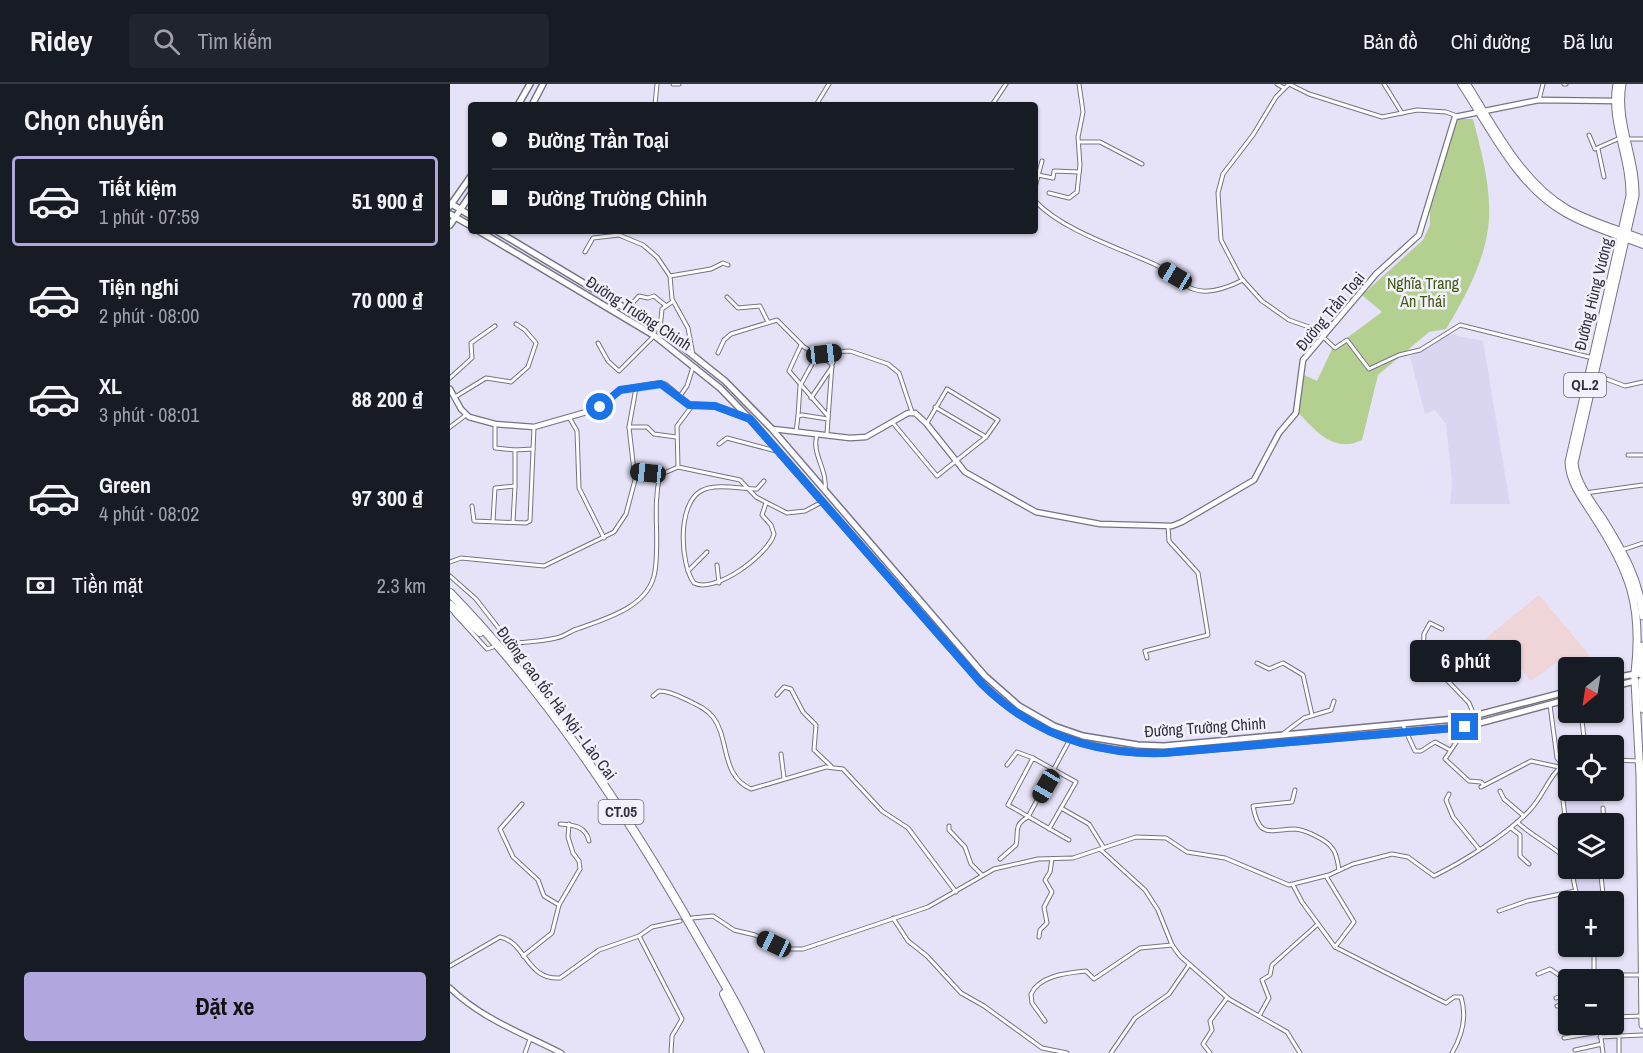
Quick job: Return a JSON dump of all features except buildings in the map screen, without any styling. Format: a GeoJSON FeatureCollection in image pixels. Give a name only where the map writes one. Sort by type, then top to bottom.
{"type":"FeatureCollection","features":[{"type":"Feature","properties":{"kind":"highway","name":"Đường Hùng Vương"},"geometry":{"type":"LineString","coordinates":[[1617,84],[1617,101],[1624,138],[1635,179],[1595,358],[1569,456],[1570,475],[1621,550],[1641,593],[1643,614]]}},
{"type":"Feature","properties":{"kind":"highway","name":"Đường Hùng Vương"},"geometry":{"type":"LineString","coordinates":[[1617,101],[1622,84]]}},
{"type":"Feature","properties":{"kind":"highway","name":"Đường Hùng Vương"},"geometry":{"type":"LineString","coordinates":[[1595,358],[1594,374],[1574,457],[1575,473],[1583,494],[1619,557],[1635,594],[1640,677],[1643,1025]]}},
{"type":"Feature","properties":{"kind":"highway","name":"Đường cao tốc Hà Nội - Lào Cai"},"geometry":{"type":"LineString","coordinates":[[450,591],[544,703],[634,832],[712,963],[760,1053]]}},
{"type":"Feature","properties":{"kind":"highway","name":"Đường cao tốc Hà Nội - Lào Cai"},"geometry":{"type":"LineString","coordinates":[[450,599],[541,706],[647,861],[708,964],[753,1053]]}},
{"type":"Feature","properties":{"kind":"highway"},"geometry":{"type":"LineString","coordinates":[[450,607],[480,632]]}},
{"type":"Feature","properties":{"kind":"highway","name":"Đường Hùng Vương"},"geometry":{"type":"LineString","coordinates":[[1643,646],[1640,677],[1643,709]]}},
{"type":"Feature","properties":{"kind":"main road"},"geometry":{"type":"LineString","coordinates":[[521,102],[530,84]]}},
{"type":"Feature","properties":{"kind":"main road"},"geometry":{"type":"LineString","coordinates":[[534,102],[543,84]]}},
{"type":"Feature","properties":{"kind":"main road"},"geometry":{"type":"LineString","coordinates":[[1461,84],[1521,166],[1546,193],[1578,214],[1643,245]]}},
{"type":"Feature","properties":{"kind":"main road"},"geometry":{"type":"LineString","coordinates":[[1467,84],[1481,111]]}},
{"type":"Feature","properties":{"kind":"main road"},"geometry":{"type":"LineString","coordinates":[[468,180],[450,203],[468,213]]}},
{"type":"Feature","properties":{"kind":"main road"},"geometry":{"type":"LineString","coordinates":[[450,227],[453,216],[468,198]]}},
{"type":"Feature","properties":{"kind":"main road"},"geometry":{"type":"LineString","coordinates":[[453,216],[468,225]]}},
{"type":"Feature","properties":{"kind":"main road"},"geometry":{"type":"LineString","coordinates":[[450,227],[460,224],[468,226]]}},
{"type":"Feature","properties":{"kind":"main road","name":"Đường Trường Chinh"},"geometry":{"type":"LineString","coordinates":[[484,234],[619,313],[655,336],[693,365],[750,419],[984,686],[1025,719],[1069,741],[1101,749],[1138,754],[1405,734],[1465,727],[1558,702]]}},
{"type":"Feature","properties":{"kind":"main road","name":"Đường Trường Chinh"},"geometry":{"type":"LineString","coordinates":[[502,234],[660,329],[725,381],[772,429],[989,680],[1019,706],[1038,718],[1072,733],[1102,740],[1164,746],[1475,717],[1558,694]]}},
{"type":"Feature","properties":{"kind":"main road"},"geometry":{"type":"LineString","coordinates":[[1624,235],[1643,239]]}},
{"type":"Feature","properties":{"kind":"main road"},"geometry":{"type":"LineString","coordinates":[[619,313],[625,307]]}},
{"type":"Feature","properties":{"kind":"main road"},"geometry":{"type":"LineString","coordinates":[[796,472],[804,466]]}},
{"type":"Feature","properties":{"kind":"main road"},"geometry":{"type":"LineString","coordinates":[[1624,678],[1640,677]]}},
{"type":"Feature","properties":{"kind":"main road"},"geometry":{"type":"LineString","coordinates":[[1624,683],[1640,677]]}},
{"type":"Feature","properties":{"kind":"main road"},"geometry":{"type":"LineString","coordinates":[[984,686],[989,680]]}},
{"type":"Feature","properties":{"kind":"main road"},"geometry":{"type":"LineString","coordinates":[[1101,749],[1102,740]]}},
{"type":"Feature","properties":{"kind":"street"},"geometry":{"type":"LineString","coordinates":[[655,102],[657,84]]}},
{"type":"Feature","properties":{"kind":"street"},"geometry":{"type":"LineString","coordinates":[[673,84],[679,84]]}},
{"type":"Feature","properties":{"kind":"street"},"geometry":{"type":"LineString","coordinates":[[818,102],[829,84]]}},
{"type":"Feature","properties":{"kind":"street"},"geometry":{"type":"LineString","coordinates":[[994,102],[1006,84]]}},
{"type":"Feature","properties":{"kind":"street"},"geometry":{"type":"LineString","coordinates":[[1049,193],[1072,197],[1077,192],[1078,142],[1083,112],[1079,84]]}},
{"type":"Feature","properties":{"kind":"street"},"geometry":{"type":"LineString","coordinates":[[1276,84],[1284,88]]}},
{"type":"Feature","properties":{"kind":"street"},"geometry":{"type":"LineString","coordinates":[[1595,358],[1460,325],[1420,350],[1402,354],[1369,369],[1347,340],[1335,348],[1324,334],[1289,320],[1262,301],[1243,280],[1221,240],[1218,209],[1221,180],[1289,84],[1309,94],[1382,117],[1402,112],[1430,110],[1457,116],[1539,100],[1617,101]]}},
{"type":"Feature","properties":{"kind":"street"},"geometry":{"type":"LineString","coordinates":[[1383,84],[1402,112]]}},
{"type":"Feature","properties":{"kind":"street"},"geometry":{"type":"LineString","coordinates":[[1539,100],[1543,84]]}},
{"type":"Feature","properties":{"kind":"street","name":"Đường Trần Toại"},"geometry":{"type":"LineString","coordinates":[[912,412],[926,423],[956,462],[975,479],[1036,512],[1100,524],[1168,526],[1182,522],[1254,480],[1280,434],[1296,413],[1301,365],[1324,334],[1376,274],[1419,235],[1457,116]]}},
{"type":"Feature","properties":{"kind":"street"},"geometry":{"type":"LineString","coordinates":[[1589,135],[1593,148],[1598,149],[1624,138],[1643,139]]}},
{"type":"Feature","properties":{"kind":"street"},"geometry":{"type":"LineString","coordinates":[[1078,142],[1100,142],[1142,164]]}},
{"type":"Feature","properties":{"kind":"street"},"geometry":{"type":"LineString","coordinates":[[1598,149],[1604,177]]}},
{"type":"Feature","properties":{"kind":"street"},"geometry":{"type":"LineString","coordinates":[[1042,161],[1038,175],[1053,178],[1054,171],[1079,172]]}},
{"type":"Feature","properties":{"kind":"street"},"geometry":{"type":"LineString","coordinates":[[1038,203],[1057,219],[1110,247],[1155,264],[1193,289],[1223,289],[1243,280]]}},
{"type":"Feature","properties":{"kind":"street"},"geometry":{"type":"LineString","coordinates":[[585,252],[594,237],[619,235],[652,252],[670,276],[672,302],[688,330],[693,355]]}},
{"type":"Feature","properties":{"kind":"street"},"geometry":{"type":"LineString","coordinates":[[670,276],[711,269],[723,263],[728,265]]}},
{"type":"Feature","properties":{"kind":"street"},"geometry":{"type":"LineString","coordinates":[[625,307],[639,296],[654,297],[665,305]]}},
{"type":"Feature","properties":{"kind":"street"},"geometry":{"type":"LineString","coordinates":[[727,297],[738,308],[760,306],[768,322]]}},
{"type":"Feature","properties":{"kind":"street"},"geometry":{"type":"LineString","coordinates":[[660,329],[662,309],[672,302]]}},
{"type":"Feature","properties":{"kind":"street"},"geometry":{"type":"LineString","coordinates":[[718,353],[728,336],[768,322],[778,321],[801,345],[832,365]]}},
{"type":"Feature","properties":{"kind":"street"},"geometry":{"type":"LineString","coordinates":[[455,397],[486,378],[510,383],[526,369],[536,343],[525,330],[516,324]]}},
{"type":"Feature","properties":{"kind":"street"},"geometry":{"type":"LineString","coordinates":[[450,378],[472,358],[471,343],[495,327]]}},
{"type":"Feature","properties":{"kind":"street"},"geometry":{"type":"LineString","coordinates":[[598,344],[610,364],[619,371],[655,336]]}},
{"type":"Feature","properties":{"kind":"street"},"geometry":{"type":"LineString","coordinates":[[801,345],[788,369],[800,387],[828,417]]}},
{"type":"Feature","properties":{"kind":"street"},"geometry":{"type":"LineString","coordinates":[[772,429],[827,436],[866,437],[912,412],[896,370],[865,355],[850,351],[816,354]]}},
{"type":"Feature","properties":{"kind":"street"},"geometry":{"type":"LineString","coordinates":[[811,398],[838,352]]}},
{"type":"Feature","properties":{"kind":"street"},"geometry":{"type":"LineString","coordinates":[[796,433],[800,387],[816,354]]}},
{"type":"Feature","properties":{"kind":"street"},"geometry":{"type":"LineString","coordinates":[[679,397],[688,384],[693,365]]}},
{"type":"Feature","properties":{"kind":"street"},"geometry":{"type":"LineString","coordinates":[[827,436],[832,365]]}},
{"type":"Feature","properties":{"kind":"street"},"geometry":{"type":"LineString","coordinates":[[1594,374],[1625,386],[1643,382]]}},
{"type":"Feature","properties":{"kind":"street"},"geometry":{"type":"LineString","coordinates":[[450,389],[466,415],[495,424],[534,426],[597,409],[614,392],[636,386],[663,385],[692,406],[715,406],[750,419]]}},
{"type":"Feature","properties":{"kind":"street"},"geometry":{"type":"LineString","coordinates":[[450,562],[461,558],[546,566],[616,531],[626,514],[636,472],[629,427],[636,386]]}},
{"type":"Feature","properties":{"kind":"street"},"geometry":{"type":"LineString","coordinates":[[893,423],[935,475],[956,462],[986,438],[997,421],[996,417],[951,390],[945,390],[926,423]]}},
{"type":"Feature","properties":{"kind":"street"},"geometry":{"type":"LineString","coordinates":[[821,408],[829,405]]}},
{"type":"Feature","properties":{"kind":"street"},"geometry":{"type":"LineString","coordinates":[[678,467],[676,436],[678,421],[692,406]]}},
{"type":"Feature","properties":{"kind":"street"},"geometry":{"type":"LineString","coordinates":[[935,408],[986,438]]}},
{"type":"Feature","properties":{"kind":"street"},"geometry":{"type":"LineString","coordinates":[[450,427],[466,415]]}},
{"type":"Feature","properties":{"kind":"street"},"geometry":{"type":"LineString","coordinates":[[568,416],[578,434],[578,487],[604,538]]}},
{"type":"Feature","properties":{"kind":"street"},"geometry":{"type":"LineString","coordinates":[[798,416],[828,417]]}},
{"type":"Feature","properties":{"kind":"street"},"geometry":{"type":"LineString","coordinates":[[495,424],[495,448],[515,450],[533,448]]}},
{"type":"Feature","properties":{"kind":"street"},"geometry":{"type":"LineString","coordinates":[[472,506],[473,520],[528,522],[531,517],[534,426]]}},
{"type":"Feature","properties":{"kind":"street"},"geometry":{"type":"LineString","coordinates":[[629,427],[648,427],[654,434],[676,436]]}},
{"type":"Feature","properties":{"kind":"street"},"geometry":{"type":"LineString","coordinates":[[817,435],[815,445],[826,473],[825,491]]}},
{"type":"Feature","properties":{"kind":"street"},"geometry":{"type":"LineString","coordinates":[[719,444],[727,438],[779,452]]}},
{"type":"Feature","properties":{"kind":"street"},"geometry":{"type":"LineString","coordinates":[[513,522],[515,450]]}},
{"type":"Feature","properties":{"kind":"street"},"geometry":{"type":"LineString","coordinates":[[1628,455],[1643,455]]}},
{"type":"Feature","properties":{"kind":"street"},"geometry":{"type":"LineString","coordinates":[[636,472],[660,475],[678,467],[740,480],[746,489],[766,503],[787,513],[805,511],[822,502]]}},
{"type":"Feature","properties":{"kind":"street"},"geometry":{"type":"LineString","coordinates":[[506,644],[519,645],[560,638],[574,630],[612,617],[642,596],[655,571],[657,535],[654,498],[660,475]]}},
{"type":"Feature","properties":{"kind":"street"},"geometry":{"type":"LineString","coordinates":[[721,488],[723,478]]}},
{"type":"Feature","properties":{"kind":"street"},"geometry":{"type":"LineString","coordinates":[[764,481],[758,488],[721,488],[700,491],[693,498],[687,511],[683,537],[688,571],[696,585],[706,587],[719,583],[753,558],[772,540],[773,529],[762,515],[766,503]]}},
{"type":"Feature","properties":{"kind":"street"},"geometry":{"type":"LineString","coordinates":[[1583,494],[1643,485]]}},
{"type":"Feature","properties":{"kind":"street"},"geometry":{"type":"LineString","coordinates":[[493,521],[496,487],[515,486]]}},
{"type":"Feature","properties":{"kind":"street"},"geometry":{"type":"LineString","coordinates":[[1147,658],[1145,651],[1208,634],[1198,573],[1169,541],[1168,526]]}},
{"type":"Feature","properties":{"kind":"street"},"geometry":{"type":"LineString","coordinates":[[1621,550],[1643,543]]}},
{"type":"Feature","properties":{"kind":"street"},"geometry":{"type":"LineString","coordinates":[[688,571],[707,552]]}},
{"type":"Feature","properties":{"kind":"street"},"geometry":{"type":"LineString","coordinates":[[717,565],[719,583]]}},
{"type":"Feature","properties":{"kind":"street"},"geometry":{"type":"LineString","coordinates":[[450,576],[476,599],[511,644]]}},
{"type":"Feature","properties":{"kind":"street"},"geometry":{"type":"LineString","coordinates":[[450,607],[487,649],[493,647]]}},
{"type":"Feature","properties":{"kind":"street"},"geometry":{"type":"LineString","coordinates":[[1442,629],[1431,623],[1424,634],[1424,655],[1469,703],[1475,717]]}},
{"type":"Feature","properties":{"kind":"street"},"geometry":{"type":"LineString","coordinates":[[1257,663],[1269,669],[1283,663],[1304,675],[1312,715]]}},
{"type":"Feature","properties":{"kind":"street"},"geometry":{"type":"LineString","coordinates":[[777,695],[784,687],[791,689],[803,712],[816,725],[814,750],[831,766],[843,770],[859,783],[882,811],[908,828],[956,892]]}},
{"type":"Feature","properties":{"kind":"street"},"geometry":{"type":"LineString","coordinates":[[653,696],[659,691],[669,692],[700,706],[711,715],[719,730],[730,769],[742,784],[753,789],[831,766]]}},
{"type":"Feature","properties":{"kind":"street"},"geometry":{"type":"LineString","coordinates":[[1283,735],[1297,722],[1330,710],[1334,701]]}},
{"type":"Feature","properties":{"kind":"street"},"geometry":{"type":"LineString","coordinates":[[1550,705],[1558,760]]}},
{"type":"Feature","properties":{"kind":"street"},"geometry":{"type":"LineString","coordinates":[[1466,718],[1465,727],[1458,742],[1450,750],[1446,761],[1469,781],[1481,782],[1483,786],[1531,761],[1558,766]]}},
{"type":"Feature","properties":{"kind":"street"},"geometry":{"type":"LineString","coordinates":[[1403,725],[1405,734],[1417,752],[1435,742],[1450,750]]}},
{"type":"Feature","properties":{"kind":"street"},"geometry":{"type":"LineString","coordinates":[[1000,859],[1016,845],[1017,827],[1020,821],[1028,817],[1069,741]]}},
{"type":"Feature","properties":{"kind":"street"},"geometry":{"type":"LineString","coordinates":[[1007,765],[1017,752],[1076,782],[1049,829]]}},
{"type":"Feature","properties":{"kind":"street"},"geometry":{"type":"LineString","coordinates":[[781,754],[784,778]]}},
{"type":"Feature","properties":{"kind":"street"},"geometry":{"type":"LineString","coordinates":[[1033,759],[1008,805],[1069,840]]}},
{"type":"Feature","properties":{"kind":"street"},"geometry":{"type":"LineString","coordinates":[[1624,760],[1640,761]]}},
{"type":"Feature","properties":{"kind":"street"},"geometry":{"type":"LineString","coordinates":[[692,918],[713,916],[734,930],[754,935],[785,949],[796,950],[835,940],[928,907],[982,875],[1006,865],[1038,859],[1073,858],[1136,837],[1166,838],[1187,852],[1224,858],[1285,884],[1293,885],[1326,876],[1377,856],[1392,854],[1406,856],[1434,876],[1511,828],[1524,816],[1558,770]]}},
{"type":"Feature","properties":{"kind":"street"},"geometry":{"type":"LineString","coordinates":[[1295,790],[1292,802],[1253,806],[1258,823],[1274,832],[1298,829],[1325,842],[1333,849],[1339,870]]}},
{"type":"Feature","properties":{"kind":"street"},"geometry":{"type":"LineString","coordinates":[[1500,791],[1508,803],[1524,816]]}},
{"type":"Feature","properties":{"kind":"street"},"geometry":{"type":"LineString","coordinates":[[1449,794],[1446,800],[1454,817],[1479,849]]}},
{"type":"Feature","properties":{"kind":"street"},"geometry":{"type":"LineString","coordinates":[[522,804],[500,829],[513,857],[538,880],[544,896],[559,905]]}},
{"type":"Feature","properties":{"kind":"street"},"geometry":{"type":"LineString","coordinates":[[1061,808],[1089,824],[1103,849],[1145,890],[1158,910],[1172,945],[1190,965],[1227,998],[1290,1035],[1300,1053]]}},
{"type":"Feature","properties":{"kind":"street"},"geometry":{"type":"LineString","coordinates":[[1603,808],[1603,813]]}},
{"type":"Feature","properties":{"kind":"street"},"geometry":{"type":"LineString","coordinates":[[1517,822],[1538,841],[1558,851]]}},
{"type":"Feature","properties":{"kind":"street"},"geometry":{"type":"LineString","coordinates":[[560,824],[569,824],[584,830],[589,841]]}},
{"type":"Feature","properties":{"kind":"street"},"geometry":{"type":"LineString","coordinates":[[523,956],[552,933],[559,905],[580,866],[568,837],[569,824]]}},
{"type":"Feature","properties":{"kind":"street"},"geometry":{"type":"LineString","coordinates":[[949,826],[949,830],[965,847],[972,864],[982,875]]}},
{"type":"Feature","properties":{"kind":"street"},"geometry":{"type":"LineString","coordinates":[[1511,828],[1520,835],[1520,856],[1529,864]]}},
{"type":"Feature","properties":{"kind":"street"},"geometry":{"type":"LineString","coordinates":[[1039,937],[1040,930],[1047,923],[1044,908],[1052,892],[1045,880],[1050,872],[1052,859]]}},
{"type":"Feature","properties":{"kind":"street"},"geometry":{"type":"LineString","coordinates":[[1326,876],[1354,922],[1335,947]]}},
{"type":"Feature","properties":{"kind":"street"},"geometry":{"type":"LineString","coordinates":[[1573,879],[1575,891]]}},
{"type":"Feature","properties":{"kind":"street"},"geometry":{"type":"LineString","coordinates":[[1293,885],[1335,947],[1446,1003],[1454,997],[1461,998],[1464,1020],[1459,1042],[1452,1053]]}},
{"type":"Feature","properties":{"kind":"street"},"geometry":{"type":"LineString","coordinates":[[1499,911],[1527,900],[1558,894]]}},
{"type":"Feature","properties":{"kind":"street"},"geometry":{"type":"LineString","coordinates":[[893,918],[908,941],[927,956],[959,992],[984,1006],[1042,1048],[1067,1053]]}},
{"type":"Feature","properties":{"kind":"street"},"geometry":{"type":"LineString","coordinates":[[450,966],[500,937],[511,942],[537,972],[560,978],[595,952],[639,936],[652,927],[680,921]]}},
{"type":"Feature","properties":{"kind":"street"},"geometry":{"type":"LineString","coordinates":[[1259,1016],[1269,998],[1261,982],[1263,978],[1271,974],[1272,965],[1318,924]]}},
{"type":"Feature","properties":{"kind":"street"},"geometry":{"type":"LineString","coordinates":[[639,936],[681,1017],[672,1036],[671,1053]]}},
{"type":"Feature","properties":{"kind":"street"},"geometry":{"type":"LineString","coordinates":[[1045,1021],[1032,1003],[1031,994],[1045,981],[1065,973],[1086,971],[1094,980],[1140,948],[1172,945]]}},
{"type":"Feature","properties":{"kind":"street"},"geometry":{"type":"LineString","coordinates":[[1111,1053],[1135,1018],[1169,994],[1190,965]]}},
{"type":"Feature","properties":{"kind":"street"},"geometry":{"type":"LineString","coordinates":[[1538,974],[1550,969],[1558,974]]}},
{"type":"Feature","properties":{"kind":"street"},"geometry":{"type":"LineString","coordinates":[[1624,975],[1641,975]]}},
{"type":"Feature","properties":{"kind":"street"},"geometry":{"type":"LineString","coordinates":[[450,988],[476,1012],[561,1053]]}},
{"type":"Feature","properties":{"kind":"street"},"geometry":{"type":"LineString","coordinates":[[1210,1053],[1203,1044],[1212,1030],[1210,1020],[1227,998]]}},
{"type":"Feature","properties":{"kind":"street"},"geometry":{"type":"LineString","coordinates":[[1624,1017],[1643,1016]]}},
{"type":"Feature","properties":{"kind":"street"},"geometry":{"type":"LineString","coordinates":[[1564,1038],[1582,1035]]}},
{"type":"Feature","properties":{"kind":"street"},"geometry":{"type":"LineString","coordinates":[[1603,1053],[1600,1037],[1643,1035]]}},
{"type":"Feature","properties":{"kind":"street"},"geometry":{"type":"LineString","coordinates":[[1619,1036],[1620,1053]]}},
{"type":"Feature","properties":{"kind":"street"},"geometry":{"type":"LineString","coordinates":[[525,1053],[530,1037]]}},
{"type":"Feature","properties":{"kind":"street"},"geometry":{"type":"LineString","coordinates":[[1575,1050],[1602,1044]]}},
{"type":"Feature","properties":{"kind":"shaded area"},"geometry":{"type":"Polygon","coordinates":[[[1449,334],[1483,341],[1510,504],[1450,504],[1452,482],[1446,424],[1435,410],[1425,414],[1410,357],[1449,334]]]}},
{"type":"Feature","properties":{"kind":"shaded area"},"geometry":{"type":"Polygon","coordinates":[[[1539,595],[1590,656],[1558,657],[1558,661],[1531,681],[1514,661],[1491,679],[1469,652],[1539,595]]]}},
{"type":"Feature","properties":{"kind":"shaded area"},"geometry":{"type":"Polygon","coordinates":[[[1565,801],[1604,801],[1602,813],[1567,813],[1565,801]]]}},
{"type":"Feature","properties":{"kind":"shaded area"},"geometry":{"type":"Polygon","coordinates":[[[1576,879],[1600,879],[1600,891],[1578,891],[1576,879]]]}},
{"type":"Feature","properties":{"kind":"green space","name":"Nghĩa Trang An Thái"},"geometry":{"type":"Polygon","coordinates":[[[1457,119],[1473,119],[1487,181],[1489,219],[1480,262],[1446,329],[1429,332],[1378,375],[1362,440],[1343,444],[1327,439],[1299,413],[1302,374],[1317,381],[1332,349],[1382,312],[1362,295],[1423,240],[1430,225],[1430,211],[1457,119]]]}},
{"type":"Feature","properties":{"kind":"route"},"geometry":{"type":"LineString","coordinates":[[600,407],[613,393],[620,390],[661,384],[689,405],[715,406],[750,419],[983,685],[1025,719],[1069,741],[1138,754],[1405,734],[1465,727]]}}]}
